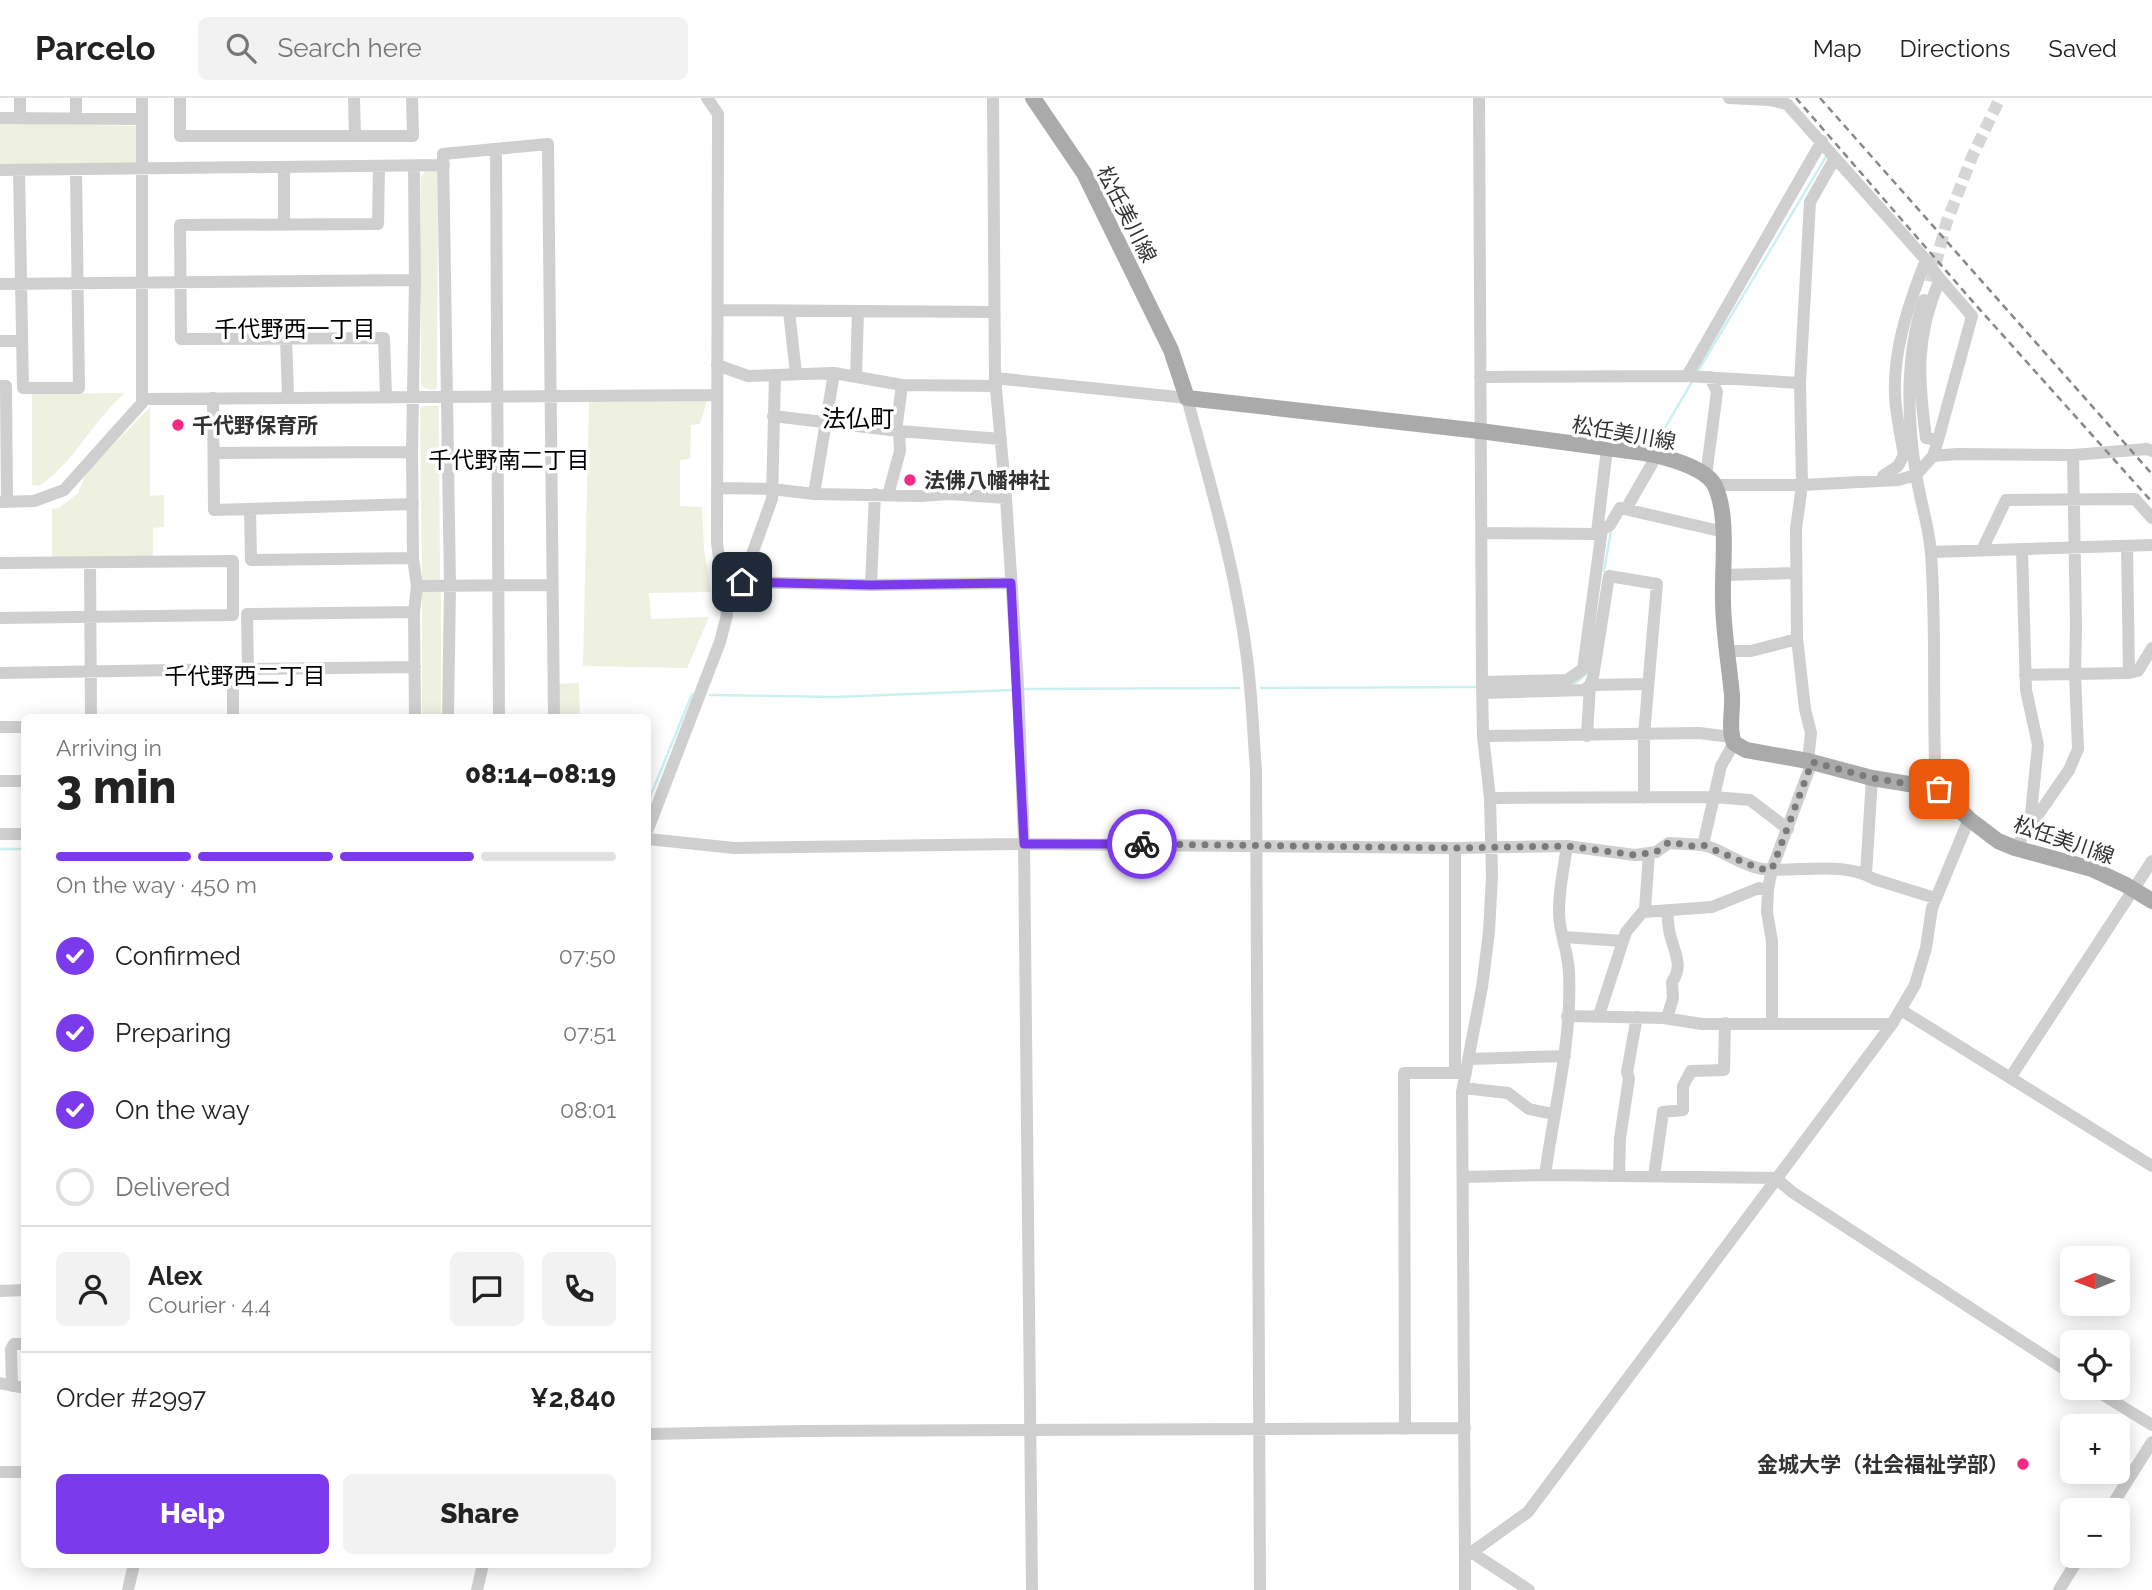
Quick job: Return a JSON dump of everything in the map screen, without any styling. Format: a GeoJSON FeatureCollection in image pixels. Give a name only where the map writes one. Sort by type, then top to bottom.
{"type":"FeatureCollection","features":[{"type":"Feature","properties":{"kind":"main road","name":"松任美川線"},"geometry":{"type":"LineString","coordinates":[[1033,98],[1084,173],[1171,350],[1187,398],[1480,431],[1652,454],[1695,469],[1711,481]]}},
{"type":"Feature","properties":{"kind":"main road"},"geometry":{"type":"LineString","coordinates":[[1711,481],[1724,531],[1723,575],[1733,740],[1746,750],[1810,761],[1872,778],[1939,789]]}},
{"type":"Feature","properties":{"kind":"main road","name":"松任美川線"},"geometry":{"type":"LineString","coordinates":[[1939,789],[1969,819],[1998,841],[2092,869],[2152,901]]}},
{"type":"Feature","properties":{"kind":"street"},"geometry":{"type":"LineString","coordinates":[[20,98],[20,118]]}},
{"type":"Feature","properties":{"kind":"street"},"geometry":{"type":"LineString","coordinates":[[76,98],[76,117]]}},
{"type":"Feature","properties":{"kind":"street"},"geometry":{"type":"LineString","coordinates":[[0,386],[6,386],[3,502],[34,501],[64,490],[142,403],[142,98]]}},
{"type":"Feature","properties":{"kind":"street"},"geometry":{"type":"LineString","coordinates":[[180,98],[180,136],[413,136],[412,98]]}},
{"type":"Feature","properties":{"kind":"street"},"geometry":{"type":"LineString","coordinates":[[354,98],[355,136]]}},
{"type":"Feature","properties":{"kind":"street"},"geometry":{"type":"LineString","coordinates":[[651,821],[720,642],[727,615],[718,543],[717,488],[718,114],[707,98]]}},
{"type":"Feature","properties":{"kind":"street"},"geometry":{"type":"LineString","coordinates":[[993,98],[995,382],[1006,498],[1024,844],[1032,1590]]}},
{"type":"Feature","properties":{"kind":"street"},"geometry":{"type":"LineString","coordinates":[[1461,1073],[1469,1059],[1482,987],[1489,932],[1491,847],[1482,687],[1479,98]]}},
{"type":"Feature","properties":{"kind":"street"},"geometry":{"type":"LineString","coordinates":[[1710,377],[1717,392],[1711,481],[1802,485],[1883,481],[1916,475],[1933,456],[1972,316],[1936,280],[1926,260],[1787,104],[1776,99],[1729,98]]}},
{"type":"Feature","properties":{"kind":"street"},"geometry":{"type":"LineString","coordinates":[[0,118],[142,119]]}},
{"type":"Feature","properties":{"kind":"street"},"geometry":{"type":"LineString","coordinates":[[1687,376],[1822,141]]}},
{"type":"Feature","properties":{"kind":"street"},"geometry":{"type":"LineString","coordinates":[[448,714],[450,586],[443,154],[548,144],[554,714]]}},
{"type":"Feature","properties":{"kind":"street"},"geometry":{"type":"LineString","coordinates":[[496,150],[499,714]]}},
{"type":"Feature","properties":{"kind":"street"},"geometry":{"type":"LineString","coordinates":[[1772,1023],[1772,941],[1767,912],[1768,891],[1772,869],[1810,761],[1811,733],[1805,709],[1797,639],[1796,529],[1802,485],[1800,383],[1810,202],[1835,158]]}},
{"type":"Feature","properties":{"kind":"street"},"geometry":{"type":"LineString","coordinates":[[0,170],[444,165]]}},
{"type":"Feature","properties":{"kind":"street"},"geometry":{"type":"LineString","coordinates":[[414,166],[412,452],[413,558],[417,586],[414,612],[415,714]]}},
{"type":"Feature","properties":{"kind":"street"},"geometry":{"type":"LineString","coordinates":[[284,167],[284,224]]}},
{"type":"Feature","properties":{"kind":"street"},"geometry":{"type":"LineString","coordinates":[[379,167],[378,224],[180,225],[181,339],[384,338],[386,396]]}},
{"type":"Feature","properties":{"kind":"street"},"geometry":{"type":"LineString","coordinates":[[19,171],[23,388],[79,388],[76,170]]}},
{"type":"Feature","properties":{"kind":"street"},"geometry":{"type":"LineString","coordinates":[[1883,481],[1883,476],[1898,466],[1904,455],[1895,405],[1898,351],[1911,301],[1926,260]]}},
{"type":"Feature","properties":{"kind":"street"},"geometry":{"type":"LineString","coordinates":[[1936,280],[1920,353],[1919,383],[1926,438],[1938,440]]}},
{"type":"Feature","properties":{"kind":"street"},"geometry":{"type":"LineString","coordinates":[[1936,280],[1918,319],[1909,385],[1916,475],[1924,505],[1931,552],[1935,761],[1939,789]]}},
{"type":"Feature","properties":{"kind":"street"},"geometry":{"type":"LineString","coordinates":[[0,284],[415,281]]}},
{"type":"Feature","properties":{"kind":"street"},"geometry":{"type":"LineString","coordinates":[[718,310],[994,313]]}},
{"type":"Feature","properties":{"kind":"street"},"geometry":{"type":"LineString","coordinates":[[789,311],[796,374]]}},
{"type":"Feature","properties":{"kind":"street"},"geometry":{"type":"LineString","coordinates":[[856,377],[858,311]]}},
{"type":"Feature","properties":{"kind":"street"},"geometry":{"type":"LineString","coordinates":[[286,338],[288,397]]}},
{"type":"Feature","properties":{"kind":"street"},"geometry":{"type":"LineString","coordinates":[[0,341],[21,341]]}},
{"type":"Feature","properties":{"kind":"street"},"geometry":{"type":"LineString","coordinates":[[717,365],[748,376],[834,373],[902,385],[995,382],[1187,398],[1219,516],[1247,659],[1256,770],[1260,1590]]}},
{"type":"Feature","properties":{"kind":"street"},"geometry":{"type":"LineString","coordinates":[[814,494],[834,373]]}},
{"type":"Feature","properties":{"kind":"street"},"geometry":{"type":"LineString","coordinates":[[726,598],[742,582],[772,499],[775,375]]}},
{"type":"Feature","properties":{"kind":"street"},"geometry":{"type":"LineString","coordinates":[[1480,377],[1687,376],[1800,383]]}},
{"type":"Feature","properties":{"kind":"street"},"geometry":{"type":"LineString","coordinates":[[871,585],[882,495],[900,451],[897,431],[902,385]]}},
{"type":"Feature","properties":{"kind":"street"},"geometry":{"type":"LineString","coordinates":[[142,399],[717,395]]}},
{"type":"Feature","properties":{"kind":"street"},"geometry":{"type":"LineString","coordinates":[[213,398],[214,510],[413,504]]}},
{"type":"Feature","properties":{"kind":"street"},"geometry":{"type":"LineString","coordinates":[[773,416],[897,431],[1001,439]]}},
{"type":"Feature","properties":{"kind":"street"},"geometry":{"type":"LineString","coordinates":[[1587,736],[1603,576],[1600,531],[1607,449]]}},
{"type":"Feature","properties":{"kind":"street"},"geometry":{"type":"LineString","coordinates":[[1933,456],[2073,455],[2147,449],[2152,451]]}},
{"type":"Feature","properties":{"kind":"street"},"geometry":{"type":"LineString","coordinates":[[214,453],[412,452]]}},
{"type":"Feature","properties":{"kind":"street"},"geometry":{"type":"LineString","coordinates":[[1626,509],[1652,454]]}},
{"type":"Feature","properties":{"kind":"street"},"geometry":{"type":"LineString","coordinates":[[2015,848],[2069,770],[2078,749],[2073,455]]}},
{"type":"Feature","properties":{"kind":"street"},"geometry":{"type":"LineString","coordinates":[[717,488],[772,489],[814,494],[948,494],[1006,498]]}},
{"type":"Feature","properties":{"kind":"street"},"geometry":{"type":"LineString","coordinates":[[1982,550],[2006,500],[2135,499],[2152,519]]}},
{"type":"Feature","properties":{"kind":"street"},"geometry":{"type":"LineString","coordinates":[[1483,533],[1594,534],[1610,524],[1620,508],[1724,531]]}},
{"type":"Feature","properties":{"kind":"street"},"geometry":{"type":"LineString","coordinates":[[250,509],[251,560],[413,558]]}},
{"type":"Feature","properties":{"kind":"street"},"geometry":{"type":"LineString","coordinates":[[1931,552],[2152,545]]}},
{"type":"Feature","properties":{"kind":"street"},"geometry":{"type":"LineString","coordinates":[[2127,546],[2129,673]]}},
{"type":"Feature","properties":{"kind":"street"},"geometry":{"type":"LineString","coordinates":[[2022,550],[2025,690],[2038,745],[2030,827]]}},
{"type":"Feature","properties":{"kind":"street"},"geometry":{"type":"LineString","coordinates":[[0,563],[233,561],[233,615],[0,618]]}},
{"type":"Feature","properties":{"kind":"street"},"geometry":{"type":"LineString","coordinates":[[90,562],[91,714]]}},
{"type":"Feature","properties":{"kind":"street"},"geometry":{"type":"LineString","coordinates":[[1723,575],[1797,573]]}},
{"type":"Feature","properties":{"kind":"street"},"geometry":{"type":"LineString","coordinates":[[1482,687],[1567,680],[1583,669],[1603,576]]}},
{"type":"Feature","properties":{"kind":"street"},"geometry":{"type":"LineString","coordinates":[[1603,576],[1657,584],[1647,684],[1644,797]]}},
{"type":"Feature","properties":{"kind":"street"},"geometry":{"type":"LineString","coordinates":[[742,582],[871,585],[1011,583]]}},
{"type":"Feature","properties":{"kind":"street"},"geometry":{"type":"LineString","coordinates":[[417,586],[552,585]]}},
{"type":"Feature","properties":{"kind":"street"},"geometry":{"type":"LineString","coordinates":[[414,612],[247,614],[248,669],[415,667]]}},
{"type":"Feature","properties":{"kind":"street"},"geometry":{"type":"LineString","coordinates":[[1727,652],[1751,651],[1797,639]]}},
{"type":"Feature","properties":{"kind":"street"},"geometry":{"type":"LineString","coordinates":[[2025,675],[2129,673],[2138,671],[2152,648]]}},
{"type":"Feature","properties":{"kind":"street"},"geometry":{"type":"LineString","coordinates":[[0,673],[233,669],[233,714]]}},
{"type":"Feature","properties":{"kind":"street"},"geometry":{"type":"LineString","coordinates":[[1482,687],[1576,691],[1590,685],[1647,684]]}},
{"type":"Feature","properties":{"kind":"street"},"geometry":{"type":"LineString","coordinates":[[0,727],[21,727]]}},
{"type":"Feature","properties":{"kind":"street"},"geometry":{"type":"LineString","coordinates":[[1483,736],[1699,733],[1733,740],[1721,766],[1703,845]]}},
{"type":"Feature","properties":{"kind":"street"},"geometry":{"type":"LineString","coordinates":[[1866,874],[1872,778]]}},
{"type":"Feature","properties":{"kind":"street"},"geometry":{"type":"LineString","coordinates":[[0,781],[21,781]]}},
{"type":"Feature","properties":{"kind":"street"},"geometry":{"type":"LineString","coordinates":[[1490,798],[1714,797],[1750,800],[1788,829]]}},
{"type":"Feature","properties":{"kind":"street"},"geometry":{"type":"LineString","coordinates":[[1468,1555],[1528,1512],[1892,1024],[1915,985],[1926,948],[1935,898],[1969,819]]}},
{"type":"Feature","properties":{"kind":"street"},"geometry":{"type":"LineString","coordinates":[[0,834],[21,834]]}},
{"type":"Feature","properties":{"kind":"street"},"geometry":{"type":"LineString","coordinates":[[651,839],[734,848],[1024,844],[1455,848],[1567,846],[1635,855],[1649,854],[1669,842],[1703,845],[1760,869],[1823,868],[1866,874],[1935,898]]}},
{"type":"Feature","properties":{"kind":"street"},"geometry":{"type":"LineString","coordinates":[[1545,1175],[1564,1056],[1567,1016],[1569,973],[1558,912],[1567,846]]}},
{"type":"Feature","properties":{"kind":"street"},"geometry":{"type":"LineString","coordinates":[[1455,848],[1463,1088],[1468,1555],[1465,1590]]}},
{"type":"Feature","properties":{"kind":"street"},"geometry":{"type":"LineString","coordinates":[[1599,1016],[1626,932],[1643,912],[1647,895],[1649,854]]}},
{"type":"Feature","properties":{"kind":"street"},"geometry":{"type":"LineString","coordinates":[[2010,1078],[2152,861]]}},
{"type":"Feature","properties":{"kind":"street"},"geometry":{"type":"LineString","coordinates":[[1643,912],[1712,907],[1759,888],[1768,891]]}},
{"type":"Feature","properties":{"kind":"street"},"geometry":{"type":"LineString","coordinates":[[1667,911],[1670,933],[1678,957],[1678,974],[1672,982],[1673,998],[1667,1018]]}},
{"type":"Feature","properties":{"kind":"street"},"geometry":{"type":"LineString","coordinates":[[1564,937],[1623,941]]}},
{"type":"Feature","properties":{"kind":"street"},"geometry":{"type":"LineString","coordinates":[[1901,1010],[2152,1166]]}},
{"type":"Feature","properties":{"kind":"street"},"geometry":{"type":"LineString","coordinates":[[1567,1016],[1667,1018],[1702,1024],[1892,1024]]}},
{"type":"Feature","properties":{"kind":"street"},"geometry":{"type":"LineString","coordinates":[[1619,1176],[1620,1138],[1629,1079],[1627,1072],[1636,1017]]}},
{"type":"Feature","properties":{"kind":"street"},"geometry":{"type":"LineString","coordinates":[[1654,1176],[1663,1112],[1682,1110],[1683,1086],[1691,1072],[1724,1070],[1725,1023]]}},
{"type":"Feature","properties":{"kind":"street"},"geometry":{"type":"LineString","coordinates":[[1469,1059],[1564,1056]]}},
{"type":"Feature","properties":{"kind":"street"},"geometry":{"type":"LineString","coordinates":[[1405,1429],[1404,1073],[1461,1073]]}},
{"type":"Feature","properties":{"kind":"street"},"geometry":{"type":"LineString","coordinates":[[1463,1088],[1507,1093],[1529,1109],[1553,1114]]}},
{"type":"Feature","properties":{"kind":"street"},"geometry":{"type":"LineString","coordinates":[[1462,1177],[1545,1175],[1776,1178],[1792,1192],[2060,1366]]}},
{"type":"Feature","properties":{"kind":"street"},"geometry":{"type":"LineString","coordinates":[[0,1291],[21,1290]]}},
{"type":"Feature","properties":{"kind":"street"},"geometry":{"type":"LineString","coordinates":[[12,1386],[12,1349],[14,1344],[21,1344]]}},
{"type":"Feature","properties":{"kind":"street"},"geometry":{"type":"LineString","coordinates":[[2111,1400],[2152,1425]]}},
{"type":"Feature","properties":{"kind":"street"},"geometry":{"type":"LineString","coordinates":[[651,1434],[1465,1428]]}},
{"type":"Feature","properties":{"kind":"street"},"geometry":{"type":"LineString","coordinates":[[2117,1498],[2152,1442]]}},
{"type":"Feature","properties":{"kind":"street"},"geometry":{"type":"LineString","coordinates":[[0,1472],[21,1472]]}},
{"type":"Feature","properties":{"kind":"street"},"geometry":{"type":"LineString","coordinates":[[1468,1555],[1529,1590]]}},
{"type":"Feature","properties":{"kind":"street"},"geometry":{"type":"LineString","coordinates":[[128,1590],[133,1568]]}},
{"type":"Feature","properties":{"kind":"street"},"geometry":{"type":"LineString","coordinates":[[477,1590],[482,1568]]}},
{"type":"Feature","properties":{"kind":"street"},"geometry":{"type":"LineString","coordinates":[[2059,1590],[2073,1568]]}},
{"type":"Feature","properties":{"kind":"green space"},"geometry":{"type":"Polygon","coordinates":[[[0,123],[136,126],[136,165],[0,165],[0,123]]]}},
{"type":"Feature","properties":{"kind":"green space"},"geometry":{"type":"Polygon","coordinates":[[[438,169],[435,390],[421,385],[421,177],[426,170],[438,169]]]}},
{"type":"Feature","properties":{"kind":"green space"},"geometry":{"type":"Polygon","coordinates":[[[125,393],[52,476],[39,486],[32,485],[32,394],[125,393]]]}},
{"type":"Feature","properties":{"kind":"green space"},"geometry":{"type":"Polygon","coordinates":[[[589,401],[707,401],[700,424],[691,425],[690,459],[680,460],[680,506],[702,507],[704,548],[711,592],[649,593],[651,619],[709,617],[687,668],[583,666],[589,401]]]}},
{"type":"Feature","properties":{"kind":"green space"},"geometry":{"type":"Polygon","coordinates":[[[438,406],[439,409],[440,582],[422,582],[420,408],[438,406]]]}},
{"type":"Feature","properties":{"kind":"green space"},"geometry":{"type":"Polygon","coordinates":[[[150,407],[150,496],[164,495],[164,527],[153,528],[153,558],[52,560],[52,509],[59,508],[78,493],[86,473],[150,407]]]}},
{"type":"Feature","properties":{"kind":"green space"},"geometry":{"type":"Polygon","coordinates":[[[422,589],[441,589],[441,714],[422,714],[422,589]]]}},
{"type":"Feature","properties":{"kind":"green space"},"geometry":{"type":"Polygon","coordinates":[[[579,683],[580,714],[556,714],[556,684],[579,683]]]}},
{"type":"Feature","properties":{"kind":"waterway"},"geometry":{"type":"LineString","coordinates":[[1698,371],[1827,155]]}},
{"type":"Feature","properties":{"kind":"waterway"},"geometry":{"type":"LineString","coordinates":[[1652,450],[1693,380]]}},
{"type":"Feature","properties":{"kind":"waterway"},"geometry":{"type":"LineString","coordinates":[[1604,571],[1611,531]]}},
{"type":"Feature","properties":{"kind":"waterway"},"geometry":{"type":"LineString","coordinates":[[1573,685],[1586,674]]}},
{"type":"Feature","properties":{"kind":"waterway"},"geometry":{"type":"LineString","coordinates":[[1261,688],[1475,687]]}},
{"type":"Feature","properties":{"kind":"waterway"},"geometry":{"type":"LineString","coordinates":[[1024,689],[1239,688]]}},
{"type":"Feature","properties":{"kind":"waterway"},"geometry":{"type":"LineString","coordinates":[[710,695],[834,697],[1012,690]]}},
{"type":"Feature","properties":{"kind":"waterway"},"geometry":{"type":"LineString","coordinates":[[651,795],[692,694]]}},
{"type":"Feature","properties":{"kind":"waterway"},"geometry":{"type":"LineString","coordinates":[[0,849],[21,849]]}},
{"type":"Feature","properties":{"kind":"tunnel"},"geometry":{"type":"LineString","coordinates":[[1931,282],[1946,224],[1972,157],[2000,98]]}},
{"type":"Feature","properties":{"kind":"railway"},"geometry":{"type":"LineString","coordinates":[[1796,98],[2152,502]]}},
{"type":"Feature","properties":{"kind":"railway"},"geometry":{"type":"LineString","coordinates":[[1820,98],[2152,474]]}},
{"type":"Feature","properties":{"kind":"way so far"},"geometry":{"type":"LineString","coordinates":[[1142,844],[1455,848],[1567,846],[1635,855],[1656,852],[1669,842],[1703,845],[1760,869],[1772,869],[1793,819],[1812,762],[1872,778],[1939,789]]}},
{"type":"Feature","properties":{"kind":"place","name":"千代野保育所"},"geometry":{"type":"Point","coordinates":[178,425]}},
{"type":"Feature","properties":{"kind":"place","name":"法佛八幡神社"},"geometry":{"type":"Point","coordinates":[910,480]}},
{"type":"Feature","properties":{"kind":"place","name":"金城大学（社会福祉学部）"},"geometry":{"type":"Point","coordinates":[2023,1464]}},
{"type":"Feature","properties":{"kind":"district","name":"千代野西一丁目"},"geometry":{"type":"Point","coordinates":[295,328]}},
{"type":"Feature","properties":{"kind":"district","name":"法仏町"},"geometry":{"type":"Point","coordinates":[858,418]}},
{"type":"Feature","properties":{"kind":"district","name":"千代野南二丁目"},"geometry":{"type":"Point","coordinates":[509,459]}},
{"type":"Feature","properties":{"kind":"district","name":"千代野西二丁目"},"geometry":{"type":"Point","coordinates":[245,675]}},
{"type":"Feature","properties":{"kind":"route"},"geometry":{"type":"LineString","coordinates":[[742,582],[871,585],[1011,583],[1024,844],[1142,844]]}}]}
